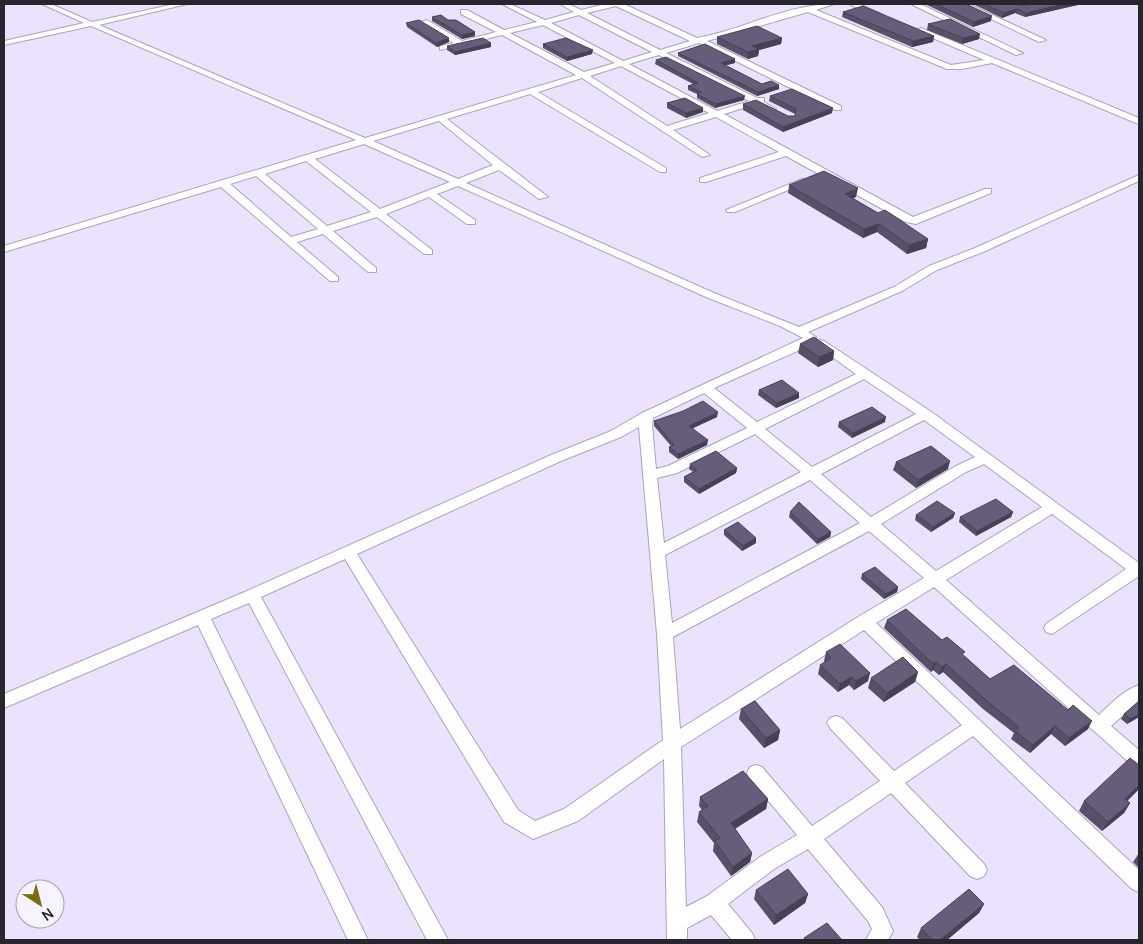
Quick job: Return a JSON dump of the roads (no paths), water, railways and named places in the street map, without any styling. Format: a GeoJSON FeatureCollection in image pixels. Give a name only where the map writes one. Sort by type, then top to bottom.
{"type":"FeatureCollection","features":[{"type":"Feature","properties":{"kind":"street"},"geometry":{"type":"LineString","coordinates":[[45,4],[365,141],[710,295],[805,334],[924,414],[1139,569],[1052,628]]}},
{"type":"Feature","properties":{"kind":"street"},"geometry":{"type":"LineString","coordinates":[[4,44],[184,4]]}},
{"type":"Feature","properties":{"kind":"street"},"geometry":{"type":"LineString","coordinates":[[505,4],[546,23],[827,172],[912,221],[988,191]]}},
{"type":"Feature","properties":{"kind":"street"},"geometry":{"type":"LineString","coordinates":[[563,4],[781,114]]}},
{"type":"Feature","properties":{"kind":"street"},"geometry":{"type":"LineString","coordinates":[[443,48],[614,4]]}},
{"type":"Feature","properties":{"kind":"street"},"geometry":{"type":"LineString","coordinates":[[619,4],[838,108]]}},
{"type":"Feature","properties":{"kind":"street"},"geometry":{"type":"LineString","coordinates":[[4,249],[697,41],[831,4]]}},
{"type":"Feature","properties":{"kind":"street"},"geometry":{"type":"LineString","coordinates":[[853,4],[887,18]]}},
{"type":"Feature","properties":{"kind":"street"},"geometry":{"type":"LineString","coordinates":[[915,4],[1019,53]]}},
{"type":"Feature","properties":{"kind":"street"},"geometry":{"type":"LineString","coordinates":[[964,4],[1042,40]]}},
{"type":"Feature","properties":{"kind":"street"},"geometry":{"type":"LineString","coordinates":[[808,9],[950,67],[962,67],[992,61]]}},
{"type":"Feature","properties":{"kind":"street"},"geometry":{"type":"LineString","coordinates":[[464,12],[584,76],[664,130],[705,154]]}},
{"type":"Feature","properties":{"kind":"street"},"geometry":{"type":"LineString","coordinates":[[424,22],[460,44]]}},
{"type":"Feature","properties":{"kind":"street"},"geometry":{"type":"LineString","coordinates":[[913,28],[1139,121]]}},
{"type":"Feature","properties":{"kind":"street"},"geometry":{"type":"LineString","coordinates":[[893,45],[930,35]]}},
{"type":"Feature","properties":{"kind":"street"},"geometry":{"type":"LineString","coordinates":[[664,130],[809,84]]}},
{"type":"Feature","properties":{"kind":"street"},"geometry":{"type":"LineString","coordinates":[[531,91],[664,170]]}},
{"type":"Feature","properties":{"kind":"street"},"geometry":{"type":"LineString","coordinates":[[439,118],[543,197]]}},
{"type":"Feature","properties":{"kind":"street"},"geometry":{"type":"LineString","coordinates":[[703,180],[789,152]]}},
{"type":"Feature","properties":{"kind":"street"},"geometry":{"type":"LineString","coordinates":[[308,158],[428,252]]}},
{"type":"Feature","properties":{"kind":"street"},"geometry":{"type":"LineString","coordinates":[[290,241],[380,213],[500,166]]}},
{"type":"Feature","properties":{"kind":"street"},"geometry":{"type":"LineString","coordinates":[[731,210],[827,172]]}},
{"type":"Feature","properties":{"kind":"street"},"geometry":{"type":"LineString","coordinates":[[258,173],[372,270]]}},
{"type":"Feature","properties":{"kind":"street"},"geometry":{"type":"LineString","coordinates":[[805,334],[898,288],[933,268],[979,250],[1139,178]]}},
{"type":"Feature","properties":{"kind":"street"},"geometry":{"type":"LineString","coordinates":[[222,183],[334,279]]}},
{"type":"Feature","properties":{"kind":"street"},"geometry":{"type":"LineString","coordinates":[[430,194],[472,222]]}},
{"type":"Feature","properties":{"kind":"street"},"geometry":{"type":"LineString","coordinates":[[4,701],[202,617],[347,551],[616,434],[647,416],[807,342],[805,334]]}},
{"type":"Feature","properties":{"kind":"street"},"geometry":{"type":"LineString","coordinates":[[651,474],[672,470],[866,374]]}},
{"type":"Feature","properties":{"kind":"street"},"geometry":{"type":"LineString","coordinates":[[706,388],[812,473],[934,578],[1139,761]]}},
{"type":"Feature","properties":{"kind":"street"},"geometry":{"type":"LineString","coordinates":[[657,553],[924,414]]}},
{"type":"Feature","properties":{"kind":"street"},"geometry":{"type":"LineString","coordinates":[[647,416],[645,445],[651,474],[665,634],[672,743],[677,932]]}},
{"type":"Feature","properties":{"kind":"street"},"geometry":{"type":"LineString","coordinates":[[665,634],[870,524],[986,458]]}},
{"type":"Feature","properties":{"kind":"street"},"geometry":{"type":"LineString","coordinates":[[347,551],[511,816],[533,830],[571,815],[672,743],[864,621],[1053,507]]}},
{"type":"Feature","properties":{"kind":"street"},"geometry":{"type":"LineString","coordinates":[[252,595],[438,940]]}},
{"type":"Feature","properties":{"kind":"street"},"geometry":{"type":"LineString","coordinates":[[202,617],[358,940]]}},
{"type":"Feature","properties":{"kind":"street"},"geometry":{"type":"LineString","coordinates":[[864,621],[1139,883]]}},
{"type":"Feature","properties":{"kind":"street"},"geometry":{"type":"LineString","coordinates":[[1100,726],[1116,709],[1139,692]]}},
{"type":"Feature","properties":{"kind":"street"},"geometry":{"type":"LineString","coordinates":[[836,723],[977,870]]}},
{"type":"Feature","properties":{"kind":"street"},"geometry":{"type":"LineString","coordinates":[[677,932],[767,863],[811,838],[975,726]]}},
{"type":"Feature","properties":{"kind":"street"},"geometry":{"type":"LineString","coordinates":[[756,773],[881,924],[883,931],[876,940]]}},
{"type":"Feature","properties":{"kind":"street"},"geometry":{"type":"LineString","coordinates":[[714,903],[745,940]]}}]}
